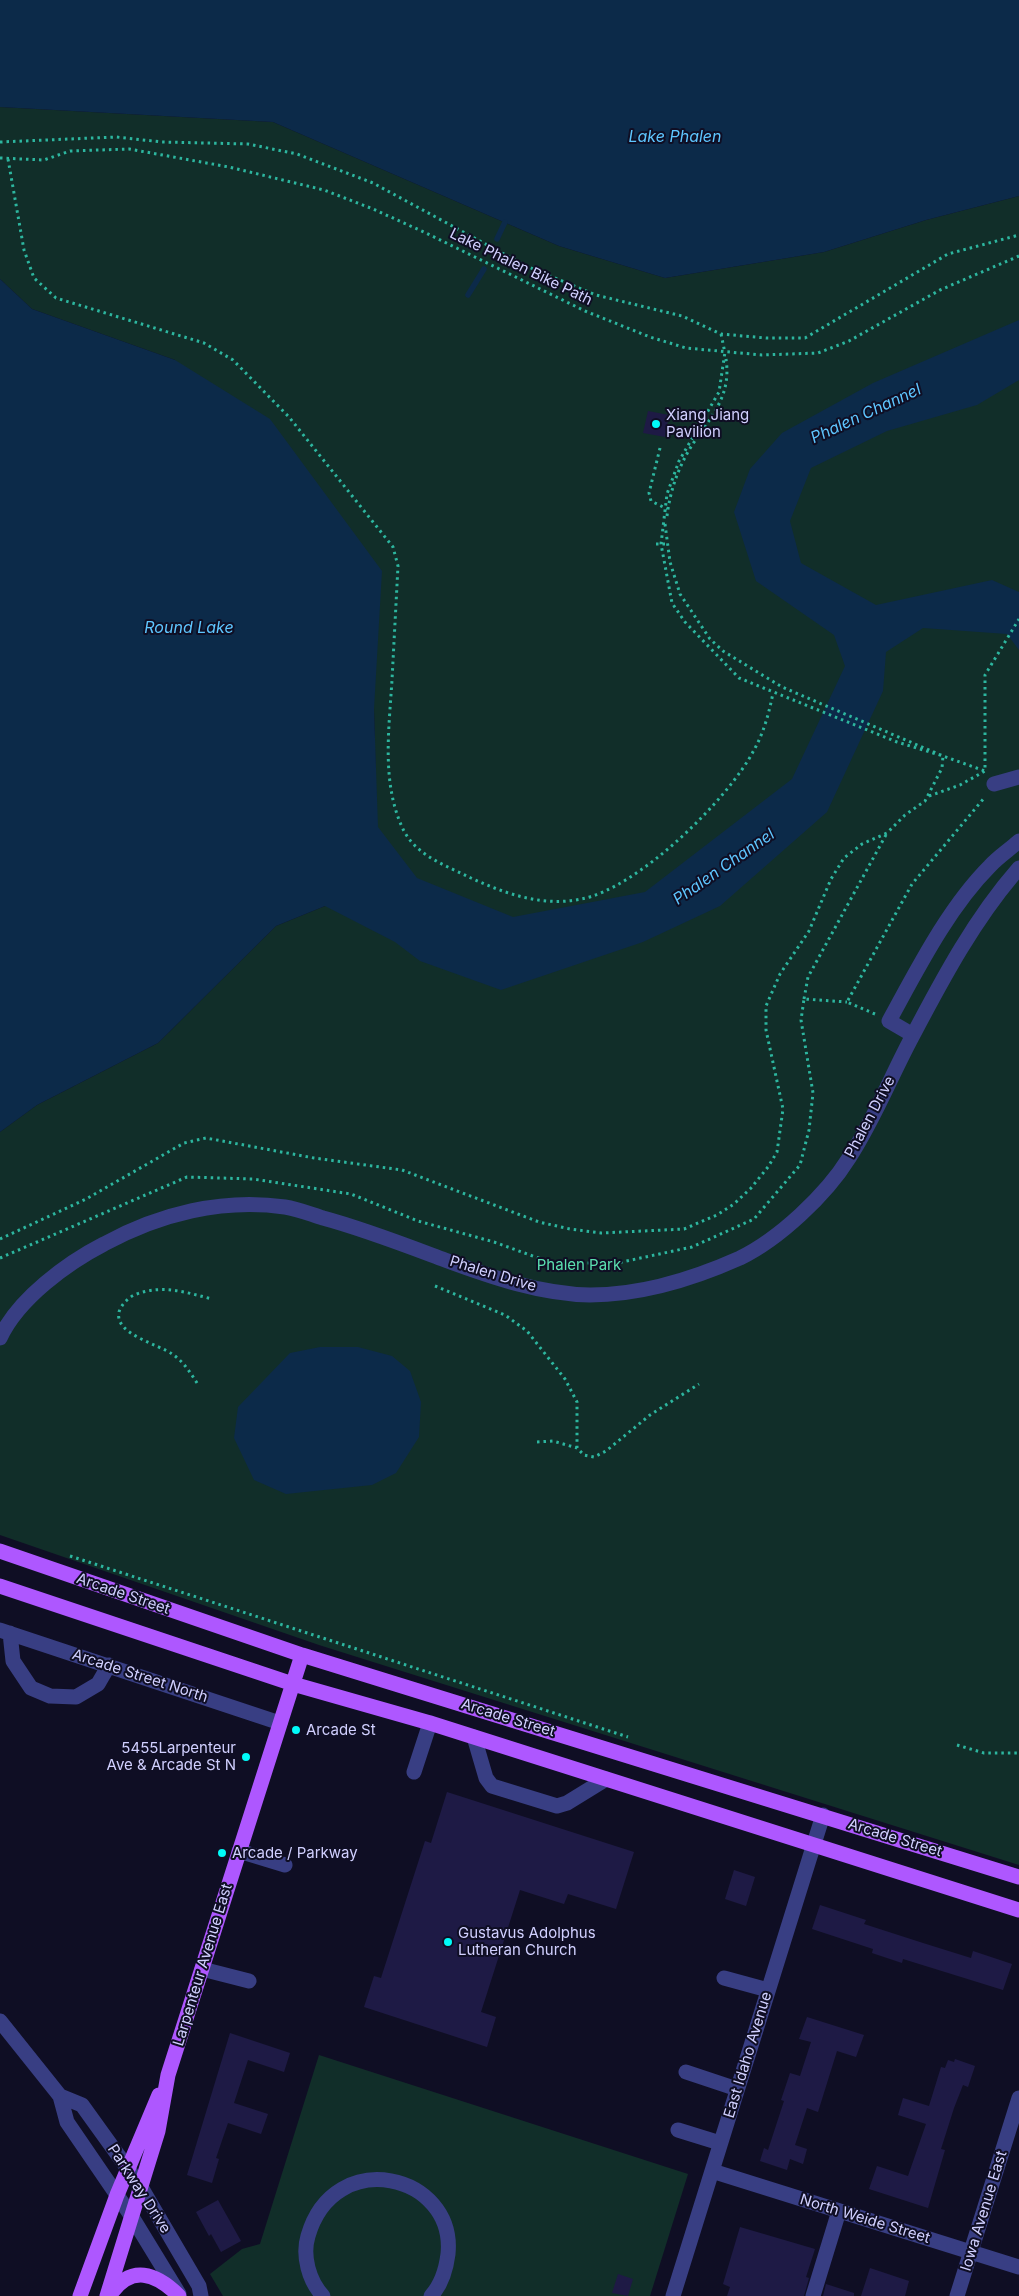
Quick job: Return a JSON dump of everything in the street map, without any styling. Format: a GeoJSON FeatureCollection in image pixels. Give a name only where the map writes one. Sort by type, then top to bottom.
{"type":"FeatureCollection","features":[{"type":"Feature","properties":{"kind":"main road","name":"Arcade Street"},"geometry":{"type":"LineString","coordinates":[[0,1551],[302,1655],[1019,1877]]}},
{"type":"Feature","properties":{"kind":"main road","name":"Arcade Street"},"geometry":{"type":"LineString","coordinates":[[0,1586],[293,1684],[474,1737],[1019,1910]]}},
{"type":"Feature","properties":{"kind":"main road","name":"Larpenteur Avenue East"},"geometry":{"type":"LineString","coordinates":[[80,2296],[116,2195],[168,2075],[302,1655]]}},
{"type":"Feature","properties":{"kind":"main road","name":"Larpenteur Avenue East"},"geometry":{"type":"LineString","coordinates":[[108,2296],[158,2131],[168,2075]]}},
{"type":"Feature","properties":{"kind":"main road"},"geometry":{"type":"LineString","coordinates":[[108,2296],[126,2278],[136,2275],[155,2278],[179,2296]]}},
{"type":"Feature","properties":{"kind":"street"},"geometry":{"type":"LineString","coordinates":[[994,784],[1019,777]]}},
{"type":"Feature","properties":{"kind":"street"},"geometry":{"type":"LineString","coordinates":[[913,1035],[889,1021],[928,951],[962,900],[989,866],[1019,841]]}},
{"type":"Feature","properties":{"kind":"street","name":"Phalen Drive"},"geometry":{"type":"LineString","coordinates":[[1,1334],[28,1300],[76,1258],[122,1234],[172,1214],[227,1205],[285,1207],[393,1240],[524,1287],[589,1295],[641,1291],[692,1277],[743,1256],[787,1227],[821,1194],[849,1159],[952,964],[992,899],[1019,868]]}},
{"type":"Feature","properties":{"kind":"street"},"geometry":{"type":"LineString","coordinates":[[5,1632],[13,1661],[31,1688],[50,1696],[76,1697],[98,1684],[109,1665]]}},
{"type":"Feature","properties":{"kind":"street","name":"Arcade Street North"},"geometry":{"type":"LineString","coordinates":[[5,1632],[280,1723]]}},
{"type":"Feature","properties":{"kind":"street"},"geometry":{"type":"LineString","coordinates":[[414,1772],[430,1724]]}},
{"type":"Feature","properties":{"kind":"street"},"geometry":{"type":"LineString","coordinates":[[474,1737],[486,1778],[492,1786],[556,1806],[567,1803],[606,1779]]}},
{"type":"Feature","properties":{"kind":"street","name":"East Idaho Avenue"},"geometry":{"type":"LineString","coordinates":[[673,2296],[823,1815]]}},
{"type":"Feature","properties":{"kind":"street"},"geometry":{"type":"LineString","coordinates":[[239,1851],[285,1865]]}},
{"type":"Feature","properties":{"kind":"street"},"geometry":{"type":"LineString","coordinates":[[202,1969],[249,1981]]}},
{"type":"Feature","properties":{"kind":"street"},"geometry":{"type":"LineString","coordinates":[[724,1978],[768,1990]]}},
{"type":"Feature","properties":{"kind":"street","name":"Parkway Drive"},"geometry":{"type":"LineString","coordinates":[[0,2021],[60,2096],[66,2122],[132,2217],[179,2296]]}},
{"type":"Feature","properties":{"kind":"street"},"geometry":{"type":"LineString","coordinates":[[686,2072],[737,2089]]}},
{"type":"Feature","properties":{"kind":"street","name":"Parkway Drive"},"geometry":{"type":"LineString","coordinates":[[60,2096],[82,2106],[141,2187],[199,2286],[201,2296]]}},
{"type":"Feature","properties":{"kind":"street","name":"Iowa Avenue East"},"geometry":{"type":"LineString","coordinates":[[957,2296],[1019,2098]]}},
{"type":"Feature","properties":{"kind":"street"},"geometry":{"type":"LineString","coordinates":[[678,2130],[720,2144]]}},
{"type":"Feature","properties":{"kind":"street","name":"North Weide Street"},"geometry":{"type":"LineString","coordinates":[[712,2171],[1019,2267]]}},
{"type":"Feature","properties":{"kind":"street"},"geometry":{"type":"LineString","coordinates":[[323,2296],[318,2290],[308,2267],[306,2243],[313,2219],[327,2199],[348,2185],[372,2179],[394,2180],[415,2189],[432,2204],[444,2223],[449,2245],[446,2268],[438,2288],[431,2296]]}},
{"type":"Feature","properties":{"kind":"street"},"geometry":{"type":"LineString","coordinates":[[813,2296],[840,2211]]}},
{"type":"Feature","properties":{"kind":"path"},"geometry":{"type":"LineString","coordinates":[[0,142],[116,138],[162,142],[248,144],[298,154],[373,182],[526,266],[596,295],[682,316],[721,334],[766,338],[806,338],[948,254],[1019,235]]}},
{"type":"Feature","properties":{"kind":"path","name":"Lake Phalen Bike Path"},"geometry":{"type":"LineString","coordinates":[[0,158],[44,160],[70,151],[128,149],[229,167],[324,190],[373,209],[585,311],[650,337],[686,348],[725,352],[784,355],[818,353],[849,341],[940,290],[1019,256]]}},
{"type":"Feature","properties":{"kind":"path"},"geometry":{"type":"LineString","coordinates":[[8,158],[24,250],[34,278],[56,298],[204,344],[233,360],[289,416],[393,547],[398,566],[388,734],[390,780],[396,809],[404,830],[415,847],[476,880],[529,900],[551,902],[582,900],[613,888],[642,870],[681,836],[733,780],[754,752],[766,726],[774,693]]}},
{"type":"Feature","properties":{"kind":"path"},"geometry":{"type":"LineString","coordinates":[[721,334],[725,352],[719,392],[679,461],[670,486],[665,526],[666,544],[680,594],[710,639],[742,665],[795,693],[900,736],[943,756]]}},
{"type":"Feature","properties":{"kind":"path"},"geometry":{"type":"LineString","coordinates":[[660,448],[648,493],[651,501],[667,509]]}},
{"type":"Feature","properties":{"kind":"path"},"geometry":{"type":"LineString","coordinates":[[667,509],[661,544],[672,603],[686,622],[739,678],[896,742],[985,771]]}},
{"type":"Feature","properties":{"kind":"path"},"geometry":{"type":"LineString","coordinates":[[656,544],[666,544]]}},
{"type":"Feature","properties":{"kind":"path"},"geometry":{"type":"LineString","coordinates":[[847,1002],[912,884],[958,831],[994,784],[985,771],[985,675],[1019,619]]}},
{"type":"Feature","properties":{"kind":"path"},"geometry":{"type":"LineString","coordinates":[[929,796],[942,768],[943,756]]}},
{"type":"Feature","properties":{"kind":"path"},"geometry":{"type":"LineString","coordinates":[[0,1239],[86,1200],[184,1144],[206,1138],[314,1158],[402,1170],[539,1222],[601,1234],[684,1229],[717,1215],[734,1204],[752,1188],[777,1152],[783,1108],[766,1030],[766,1006],[780,974],[809,932],[831,879],[844,858],[862,844],[887,833],[929,796],[960,785],[985,771]]}},
{"type":"Feature","properties":{"kind":"path"},"geometry":{"type":"LineString","coordinates":[[0,1258],[187,1177],[253,1179],[351,1194],[418,1221],[494,1242],[555,1264],[622,1262],[692,1248],[754,1219],[800,1165],[809,1130],[813,1092],[801,1020],[808,977],[887,833]]}},
{"type":"Feature","properties":{"kind":"path"},"geometry":{"type":"LineString","coordinates":[[804,999],[847,1002],[889,1021]]}},
{"type":"Feature","properties":{"kind":"path"},"geometry":{"type":"LineString","coordinates":[[435,1286],[505,1315],[527,1331],[565,1379],[577,1402],[577,1448]]}},
{"type":"Feature","properties":{"kind":"path"},"geometry":{"type":"LineString","coordinates":[[197,1383],[185,1365],[173,1354],[133,1334],[122,1326],[118,1317],[121,1307],[131,1296],[147,1291],[170,1288],[212,1299]]}},
{"type":"Feature","properties":{"kind":"path"},"geometry":{"type":"LineString","coordinates":[[537,1442],[553,1441],[577,1448],[584,1455],[594,1457],[606,1451],[650,1415],[699,1384]]}},
{"type":"Feature","properties":{"kind":"path"},"geometry":{"type":"LineString","coordinates":[[65,1554],[630,1737]]}},
{"type":"Feature","properties":{"kind":"path"},"geometry":{"type":"LineString","coordinates":[[957,1745],[984,1753],[1019,1753]]}},
{"type":"Feature","properties":{"kind":"green space","name":"Phalen Park"},"geometry":{"type":"Polygon","coordinates":[[[0,107],[273,122],[559,246],[665,278],[824,252],[926,220],[1019,196],[1019,1865],[319,1645],[0,1535],[0,1132],[37,1105],[158,1043],[276,926],[325,906],[377,827],[374,709],[175,360],[32,309],[0,279],[0,107]]]}},
{"type":"Feature","properties":{"kind":"green space"},"geometry":{"type":"Polygon","coordinates":[[[319,2055],[688,2174],[650,2296],[223,2296],[210,2274],[242,2249],[260,2244],[319,2055]]]}},
{"type":"Feature","properties":{"kind":"water","name":"Lake Phalen"},"geometry":{"type":"Polygon","coordinates":[[[0,0],[1019,0],[1019,196],[926,220],[824,252],[665,278],[559,246],[273,122],[0,107],[0,0]]]}},
{"type":"Feature","properties":{"kind":"water","name":"Round Lake"},"geometry":{"type":"Polygon","coordinates":[[[0,279],[32,309],[175,360],[270,419],[382,571],[374,709],[378,827],[417,878],[513,917],[645,892],[792,779],[845,666],[834,635],[756,581],[734,512],[750,469],[782,433],[873,383],[1019,320],[1019,380],[977,405],[887,431],[811,468],[790,521],[801,563],[876,605],[992,580],[1019,592],[1019,650],[1007,634],[923,628],[886,652],[883,691],[827,812],[720,906],[643,942],[501,990],[420,961],[395,942],[325,906],[276,926],[158,1043],[37,1105],[0,1132],[0,279]]]}},
{"type":"Feature","properties":{"kind":"water"},"geometry":{"type":"Polygon","coordinates":[[[320,1347],[358,1347],[392,1356],[410,1371],[421,1402],[419,1437],[396,1473],[372,1485],[286,1494],[254,1480],[234,1438],[238,1407],[290,1353],[320,1347]]]}},
{"type":"Feature","properties":{"kind":"building","name":"Xiang Jiang Pavilion"},"geometry":{"type":"Polygon","coordinates":[[[648,411],[669,415],[665,437],[643,433],[648,411]]]}},
{"type":"Feature","properties":{"kind":"building","name":"Gustavus Adolphus Lutheran Church"},"geometry":{"type":"Polygon","coordinates":[[[447,1792],[634,1852],[616,1909],[568,1894],[564,1904],[520,1890],[481,2012],[496,2017],[487,2047],[364,2007],[374,1976],[381,1978],[425,1841],[431,1843],[447,1792]]]}},
{"type":"Feature","properties":{"kind":"building"},"geometry":{"type":"Polygon","coordinates":[[[734,1870],[755,1877],[746,1906],[725,1899],[734,1870]]]}},
{"type":"Feature","properties":{"kind":"building"},"geometry":{"type":"Polygon","coordinates":[[[820,1905],[866,1920],[864,1924],[971,1958],[973,1951],[1012,1964],[1003,1990],[903,1959],[902,1963],[872,1953],[873,1949],[812,1929],[820,1905]]]}},
{"type":"Feature","properties":{"kind":"building"},"geometry":{"type":"Polygon","coordinates":[[[807,2017],[864,2035],[856,2057],[837,2051],[818,2112],[807,2108],[795,2145],[807,2149],[803,2164],[790,2159],[787,2170],[760,2161],[764,2148],[768,2150],[784,2101],[781,2100],[790,2073],[800,2076],[811,2042],[799,2039],[807,2017]]]}},
{"type":"Feature","properties":{"kind":"building"},"geometry":{"type":"Polygon","coordinates":[[[230,2033],[290,2053],[284,2072],[248,2060],[234,2103],[268,2114],[261,2134],[228,2123],[216,2158],[219,2159],[212,2183],[187,2175],[230,2033]]]}},
{"type":"Feature","properties":{"kind":"building"},"geometry":{"type":"Polygon","coordinates":[[[955,2059],[975,2066],[968,2087],[963,2085],[954,2108],[941,2149],[945,2150],[928,2208],[869,2189],[877,2166],[908,2176],[926,2124],[898,2115],[903,2098],[929,2106],[941,2067],[945,2068],[948,2060],[954,2062],[955,2059]]]}},
{"type":"Feature","properties":{"kind":"building"},"geometry":{"type":"Polygon","coordinates":[[[218,2200],[241,2241],[221,2252],[211,2234],[209,2236],[196,2212],[218,2200]]]}},
{"type":"Feature","properties":{"kind":"building"},"geometry":{"type":"Polygon","coordinates":[[[740,2227],[815,2249],[806,2277],[809,2278],[804,2296],[727,2296],[730,2287],[723,2284],[740,2227]]]}},
{"type":"Feature","properties":{"kind":"building"},"geometry":{"type":"Polygon","coordinates":[[[870,2268],[909,2281],[905,2296],[861,2296],[870,2268]]]}},
{"type":"Feature","properties":{"kind":"building"},"geometry":{"type":"Polygon","coordinates":[[[618,2274],[633,2279],[628,2296],[612,2293],[618,2274]]]}},
{"type":"Feature","properties":{"kind":"building"},"geometry":{"type":"Polygon","coordinates":[[[826,2284],[854,2293],[854,2296],[823,2296],[826,2284]]]}},
{"type":"Feature","properties":{"kind":"waterway"},"geometry":{"type":"LineString","coordinates":[[497,239],[505,222]]}},
{"type":"Feature","properties":{"kind":"waterway"},"geometry":{"type":"LineString","coordinates":[[468,295],[484,269]]}},
{"type":"Feature","properties":{"kind":"place","name":"Xiang Jiang Pavilion"},"geometry":{"type":"Point","coordinates":[656,424]}},
{"type":"Feature","properties":{"kind":"place","name":"Arcade St"},"geometry":{"type":"Point","coordinates":[296,1730]}},
{"type":"Feature","properties":{"kind":"place","name":"5455Larpenteur Ave & Arcade St N"},"geometry":{"type":"Point","coordinates":[246,1757]}},
{"type":"Feature","properties":{"kind":"place","name":"Arcade / Parkway"},"geometry":{"type":"Point","coordinates":[222,1853]}},
{"type":"Feature","properties":{"kind":"place","name":"Gustavus Adolphus Lutheran Church"},"geometry":{"type":"Point","coordinates":[448,1942]}},
{"type":"Feature","properties":{"kind":"water label","name":"Phalen Channel"},"geometry":{"type":"Point","coordinates":[866,414]}},
{"type":"Feature","properties":{"kind":"water label","name":"Phalen Channel"},"geometry":{"type":"Point","coordinates":[724,867]}}]}
